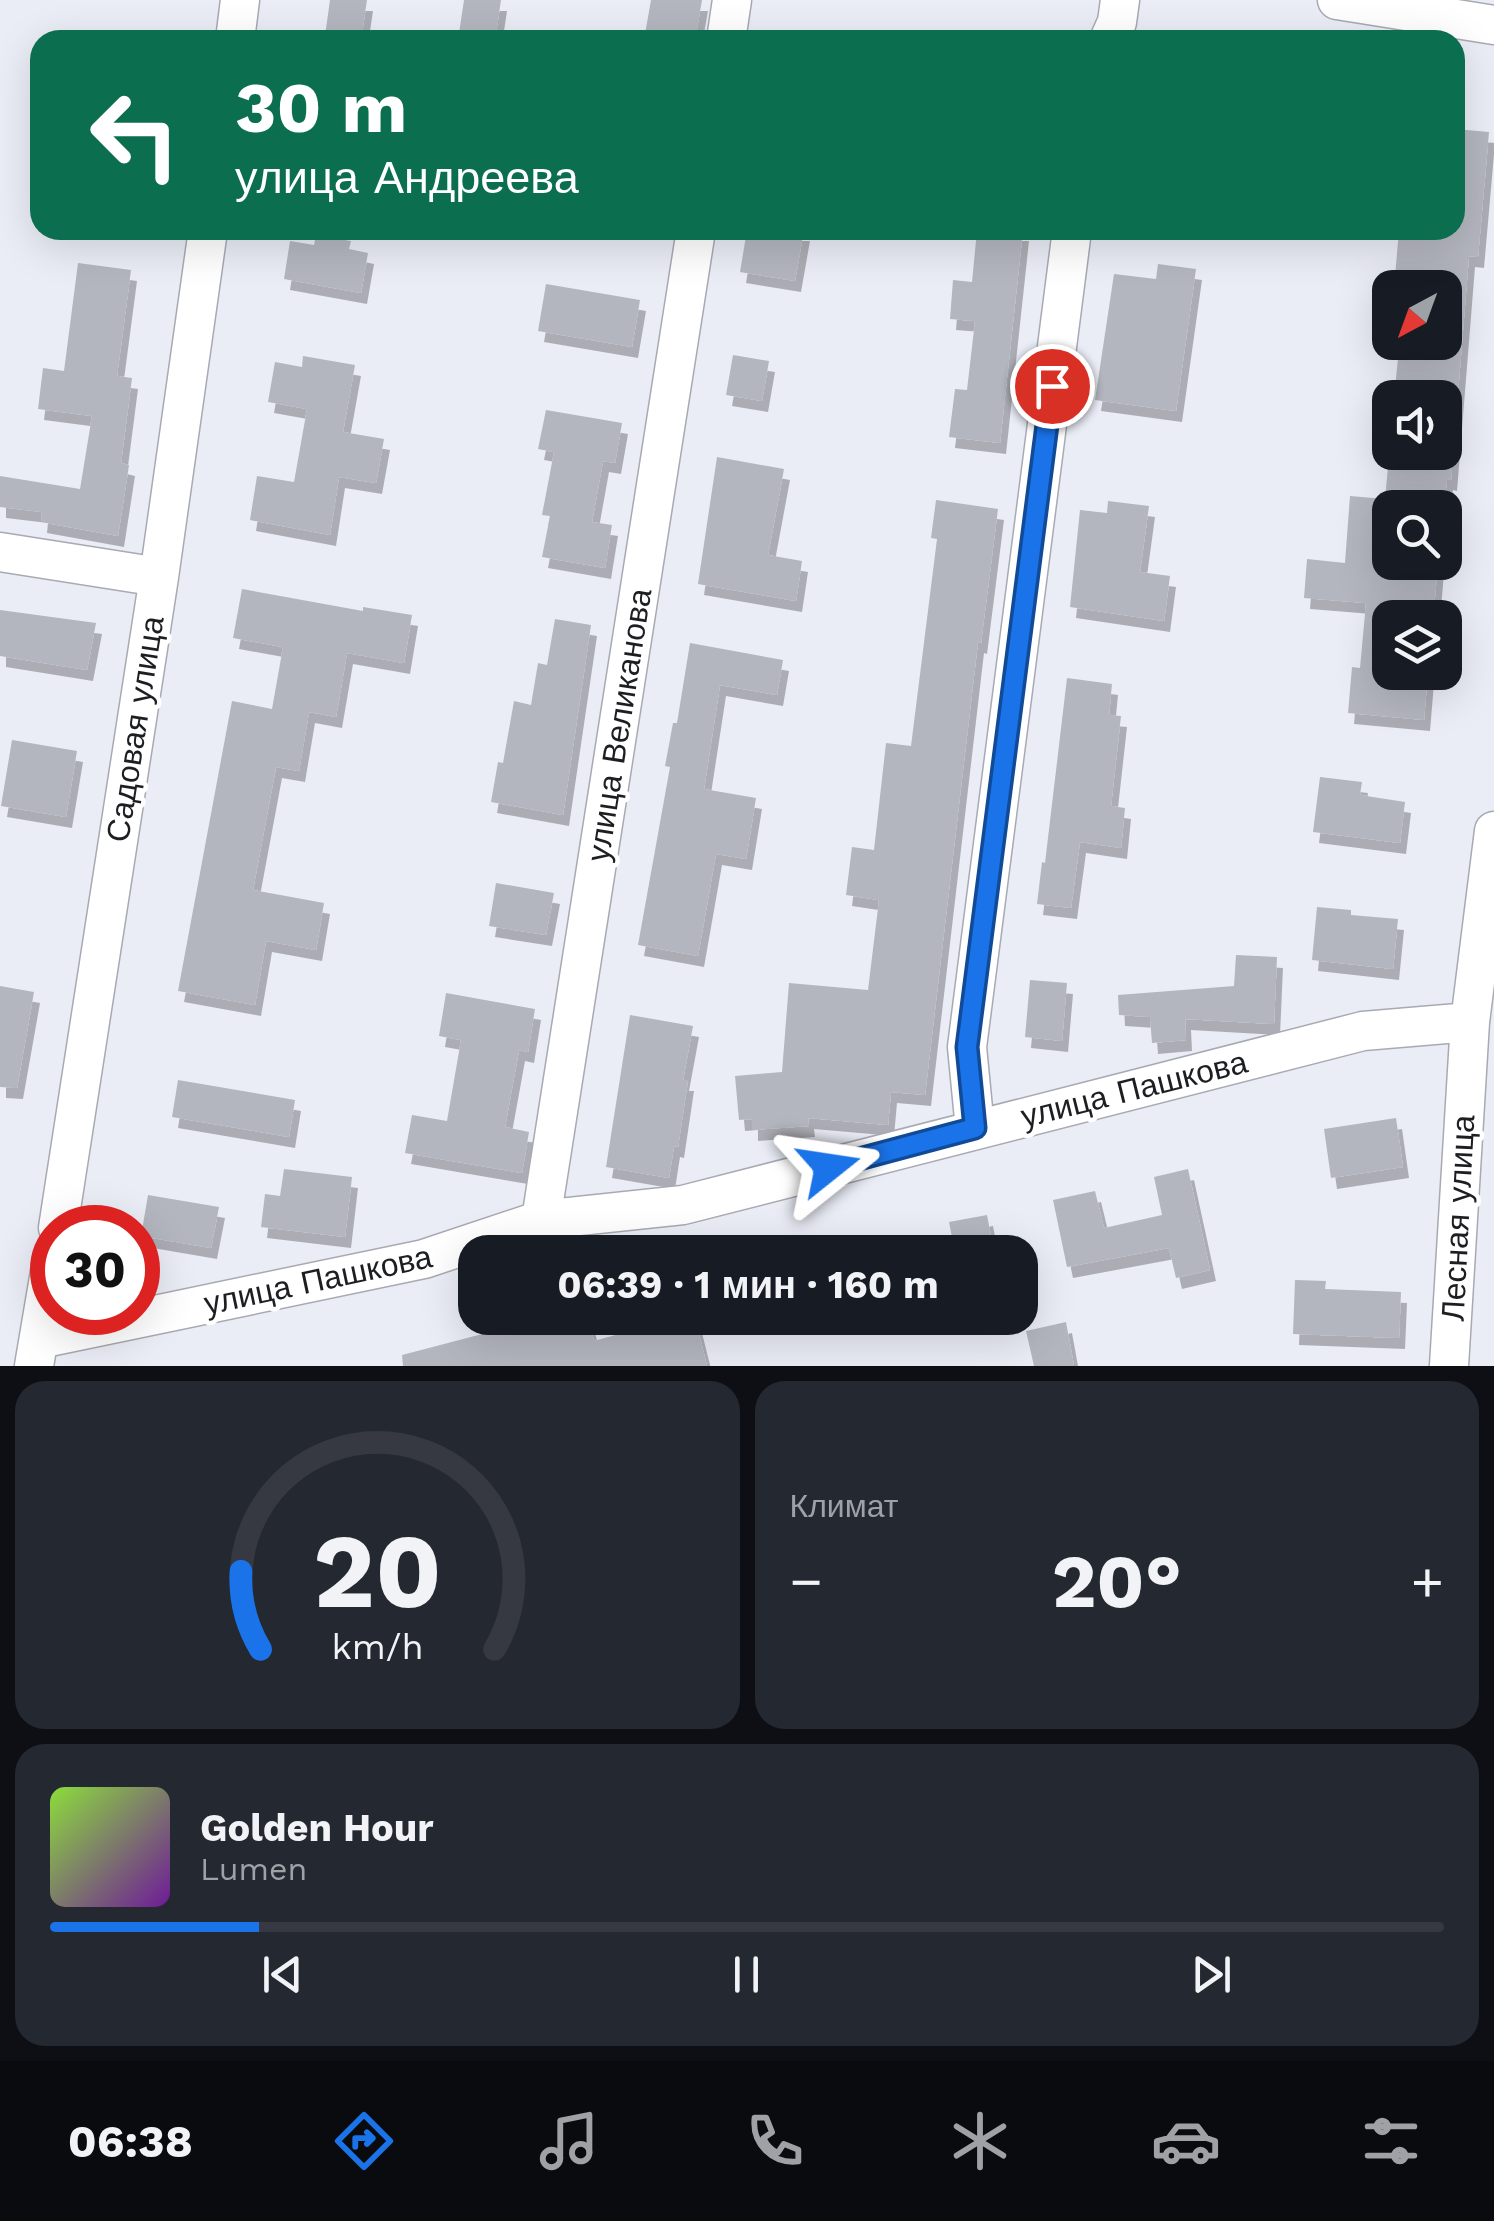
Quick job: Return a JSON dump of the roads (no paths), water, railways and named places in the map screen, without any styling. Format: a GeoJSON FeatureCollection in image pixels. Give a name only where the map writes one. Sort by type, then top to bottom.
{"type":"FeatureCollection","features":[{"type":"Feature","properties":{"kind":"street"},"geometry":{"type":"LineString","coordinates":[[236,30],[240,0]]}},
{"type":"Feature","properties":{"kind":"street"},"geometry":{"type":"LineString","coordinates":[[728,30],[732,0]]}},
{"type":"Feature","properties":{"kind":"street"},"geometry":{"type":"LineString","coordinates":[[1113,30],[1120,0]]}},
{"type":"Feature","properties":{"kind":"street"},"geometry":{"type":"LineString","coordinates":[[1338,0],[1494,25]]}},
{"type":"Feature","properties":{"kind":"street","name":"Садовая улица"},"geometry":{"type":"LineString","coordinates":[[62,1205],[159,577],[207,240]]}},
{"type":"Feature","properties":{"kind":"street","name":"улица Великанова"},"geometry":{"type":"LineString","coordinates":[[542,1220],[694,240]]}},
{"type":"Feature","properties":{"kind":"street"},"geometry":{"type":"LineString","coordinates":[[975,1128],[967,1047],[1071,240]]}},
{"type":"Feature","properties":{"kind":"street"},"geometry":{"type":"LineString","coordinates":[[0,552],[159,577]]}},
{"type":"Feature","properties":{"kind":"street","name":"Лесная улица"},"geometry":{"type":"LineString","coordinates":[[1450,1366],[1470,1022],[1494,831]]}},
{"type":"Feature","properties":{"kind":"street","name":"улица Пашкова"},"geometry":{"type":"LineString","coordinates":[[37,1352],[424,1259],[542,1220],[683,1205],[1363,1031],[1470,1022]]}}]}
